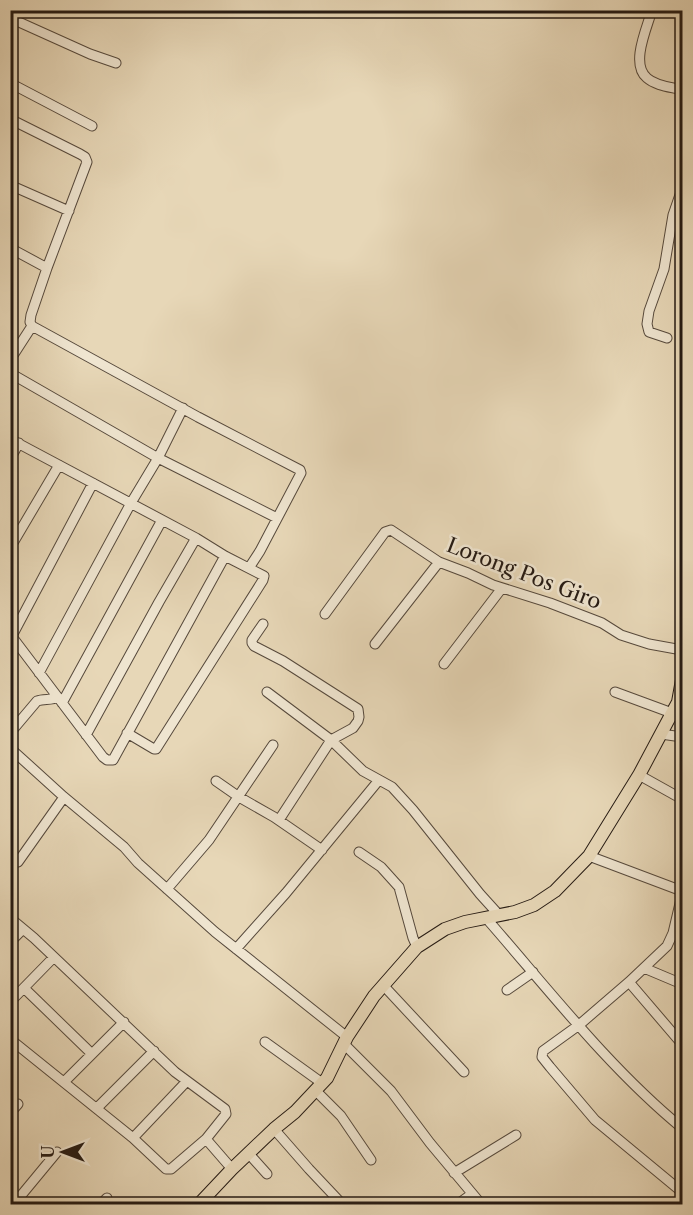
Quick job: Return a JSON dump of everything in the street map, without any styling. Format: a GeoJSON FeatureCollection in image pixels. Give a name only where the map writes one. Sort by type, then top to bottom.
{"type":"FeatureCollection","features":[{"type":"Feature","properties":{"kind":"main road"},"geometry":{"type":"LineString","coordinates":[[199,1204],[327,1078],[346,1041],[374,996],[417,947],[445,929],[465,922],[515,912],[534,905],[555,891],[589,856],[639,775],[677,706],[682,680]]}},
{"type":"Feature","properties":{"kind":"street"},"geometry":{"type":"LineString","coordinates":[[652,10],[639,56],[640,70],[647,78],[659,84],[682,90]]}},
{"type":"Feature","properties":{"kind":"street"},"geometry":{"type":"LineString","coordinates":[[10,18],[90,54],[116,63]]}},
{"type":"Feature","properties":{"kind":"street"},"geometry":{"type":"LineString","coordinates":[[10,83],[92,126]]}},
{"type":"Feature","properties":{"kind":"street"},"geometry":{"type":"LineString","coordinates":[[10,119],[85,157],[87,165],[47,268],[31,315],[32,326],[299,469],[301,473],[249,568]]}},
{"type":"Feature","properties":{"kind":"street"},"geometry":{"type":"LineString","coordinates":[[10,185],[69,211]]}},
{"type":"Feature","properties":{"kind":"street"},"geometry":{"type":"LineString","coordinates":[[667,338],[649,332],[647,324],[649,311],[664,269],[673,215],[682,189]]}},
{"type":"Feature","properties":{"kind":"street"},"geometry":{"type":"LineString","coordinates":[[11,250],[47,268]]}},
{"type":"Feature","properties":{"kind":"street"},"geometry":{"type":"LineString","coordinates":[[10,360],[32,326]]}},
{"type":"Feature","properties":{"kind":"street"},"geometry":{"type":"LineString","coordinates":[[10,374],[158,458],[278,518]]}},
{"type":"Feature","properties":{"kind":"street"},"geometry":{"type":"LineString","coordinates":[[39,673],[131,503],[158,458],[183,408]]}},
{"type":"Feature","properties":{"kind":"street"},"geometry":{"type":"LineString","coordinates":[[10,459],[15,441],[264,576],[156,749],[128,733]]}},
{"type":"Feature","properties":{"kind":"street"},"geometry":{"type":"LineString","coordinates":[[10,549],[59,465]]}},
{"type":"Feature","properties":{"kind":"street"},"geometry":{"type":"LineString","coordinates":[[93,483],[11,635],[103,757],[113,760],[225,556]]}},
{"type":"Feature","properties":{"kind":"street"},"geometry":{"type":"LineString","coordinates":[[60,700],[162,520]]}},
{"type":"Feature","properties":{"kind":"street","name":"Lorong Pos Giro"},"geometry":{"type":"LineString","coordinates":[[325,614],[385,532],[389,530],[396,532],[439,562],[502,588],[602,623],[630,638],[682,650]]}},
{"type":"Feature","properties":{"kind":"street"},"geometry":{"type":"LineString","coordinates":[[86,735],[196,538]]}},
{"type":"Feature","properties":{"kind":"street"},"geometry":{"type":"LineString","coordinates":[[375,644],[439,562]]}},
{"type":"Feature","properties":{"kind":"street"},"geometry":{"type":"LineString","coordinates":[[444,664],[502,588]]}},
{"type":"Feature","properties":{"kind":"street"},"geometry":{"type":"LineString","coordinates":[[263,624],[252,640],[254,646],[283,661],[358,709],[360,717],[353,728],[331,740],[279,820]]}},
{"type":"Feature","properties":{"kind":"street"},"geometry":{"type":"LineString","coordinates":[[267,692],[331,740],[363,771],[392,787],[499,915]]}},
{"type":"Feature","properties":{"kind":"street"},"geometry":{"type":"LineString","coordinates":[[615,692],[677,706]]}},
{"type":"Feature","properties":{"kind":"street"},"geometry":{"type":"LineString","coordinates":[[10,733],[37,701],[60,700]]}},
{"type":"Feature","properties":{"kind":"street"},"geometry":{"type":"LineString","coordinates":[[661,734],[682,738]]}},
{"type":"Feature","properties":{"kind":"street"},"geometry":{"type":"LineString","coordinates":[[167,889],[209,840],[273,745]]}},
{"type":"Feature","properties":{"kind":"street"},"geometry":{"type":"LineString","coordinates":[[10,748],[124,847],[167,889],[346,1041],[391,1091],[480,1204]]}},
{"type":"Feature","properties":{"kind":"street"},"geometry":{"type":"LineString","coordinates":[[639,775],[682,799]]}},
{"type":"Feature","properties":{"kind":"street"},"geometry":{"type":"LineString","coordinates":[[236,949],[379,780]]}},
{"type":"Feature","properties":{"kind":"street"},"geometry":{"type":"LineString","coordinates":[[216,781],[322,850]]}},
{"type":"Feature","properties":{"kind":"street"},"geometry":{"type":"LineString","coordinates":[[18,862],[64,797]]}},
{"type":"Feature","properties":{"kind":"street"},"geometry":{"type":"LineString","coordinates":[[359,852],[381,867],[399,886],[417,947]]}},
{"type":"Feature","properties":{"kind":"street"},"geometry":{"type":"LineString","coordinates":[[589,856],[682,893],[673,933],[667,946],[644,968],[579,1025],[543,1051],[542,1057],[595,1120],[682,1192]]}},
{"type":"Feature","properties":{"kind":"street"},"geometry":{"type":"LineString","coordinates":[[10,918],[175,1072],[225,1109],[226,1114],[206,1139],[166,1169],[133,1138],[10,1039]]}},
{"type":"Feature","properties":{"kind":"street"},"geometry":{"type":"LineString","coordinates":[[486,918],[608,1057],[659,1109],[682,1128]]}},
{"type":"Feature","properties":{"kind":"street"},"geometry":{"type":"LineString","coordinates":[[10,942],[23,929]]}},
{"type":"Feature","properties":{"kind":"street"},"geometry":{"type":"LineString","coordinates":[[10,1002],[54,957]]}},
{"type":"Feature","properties":{"kind":"street"},"geometry":{"type":"LineString","coordinates":[[644,968],[682,984]]}},
{"type":"Feature","properties":{"kind":"street"},"geometry":{"type":"LineString","coordinates":[[507,990],[533,972]]}},
{"type":"Feature","properties":{"kind":"street"},"geometry":{"type":"LineString","coordinates":[[629,982],[682,1044]]}},
{"type":"Feature","properties":{"kind":"street"},"geometry":{"type":"LineString","coordinates":[[383,985],[464,1072]]}},
{"type":"Feature","properties":{"kind":"street"},"geometry":{"type":"LineString","coordinates":[[24,988],[92,1054]]}},
{"type":"Feature","properties":{"kind":"street"},"geometry":{"type":"LineString","coordinates":[[64,1082],[124,1022]]}},
{"type":"Feature","properties":{"kind":"street"},"geometry":{"type":"LineString","coordinates":[[265,1042],[318,1087],[371,1160]]}},
{"type":"Feature","properties":{"kind":"street"},"geometry":{"type":"LineString","coordinates":[[97,1108],[154,1052]]}},
{"type":"Feature","properties":{"kind":"street"},"geometry":{"type":"LineString","coordinates":[[133,1138],[187,1081]]}},
{"type":"Feature","properties":{"kind":"street"},"geometry":{"type":"LineString","coordinates":[[10,1113],[18,1104]]}},
{"type":"Feature","properties":{"kind":"street"},"geometry":{"type":"LineString","coordinates":[[274,1129],[337,1202]]}},
{"type":"Feature","properties":{"kind":"street"},"geometry":{"type":"LineString","coordinates":[[454,1173],[516,1135]]}},
{"type":"Feature","properties":{"kind":"street"},"geometry":{"type":"LineString","coordinates":[[206,1139],[232,1169]]}},
{"type":"Feature","properties":{"kind":"street"},"geometry":{"type":"LineString","coordinates":[[14,1204],[57,1152]]}},
{"type":"Feature","properties":{"kind":"street"},"geometry":{"type":"LineString","coordinates":[[249,1154],[267,1174]]}},
{"type":"Feature","properties":{"kind":"street"},"geometry":{"type":"LineString","coordinates":[[458,1204],[472,1194]]}}]}
